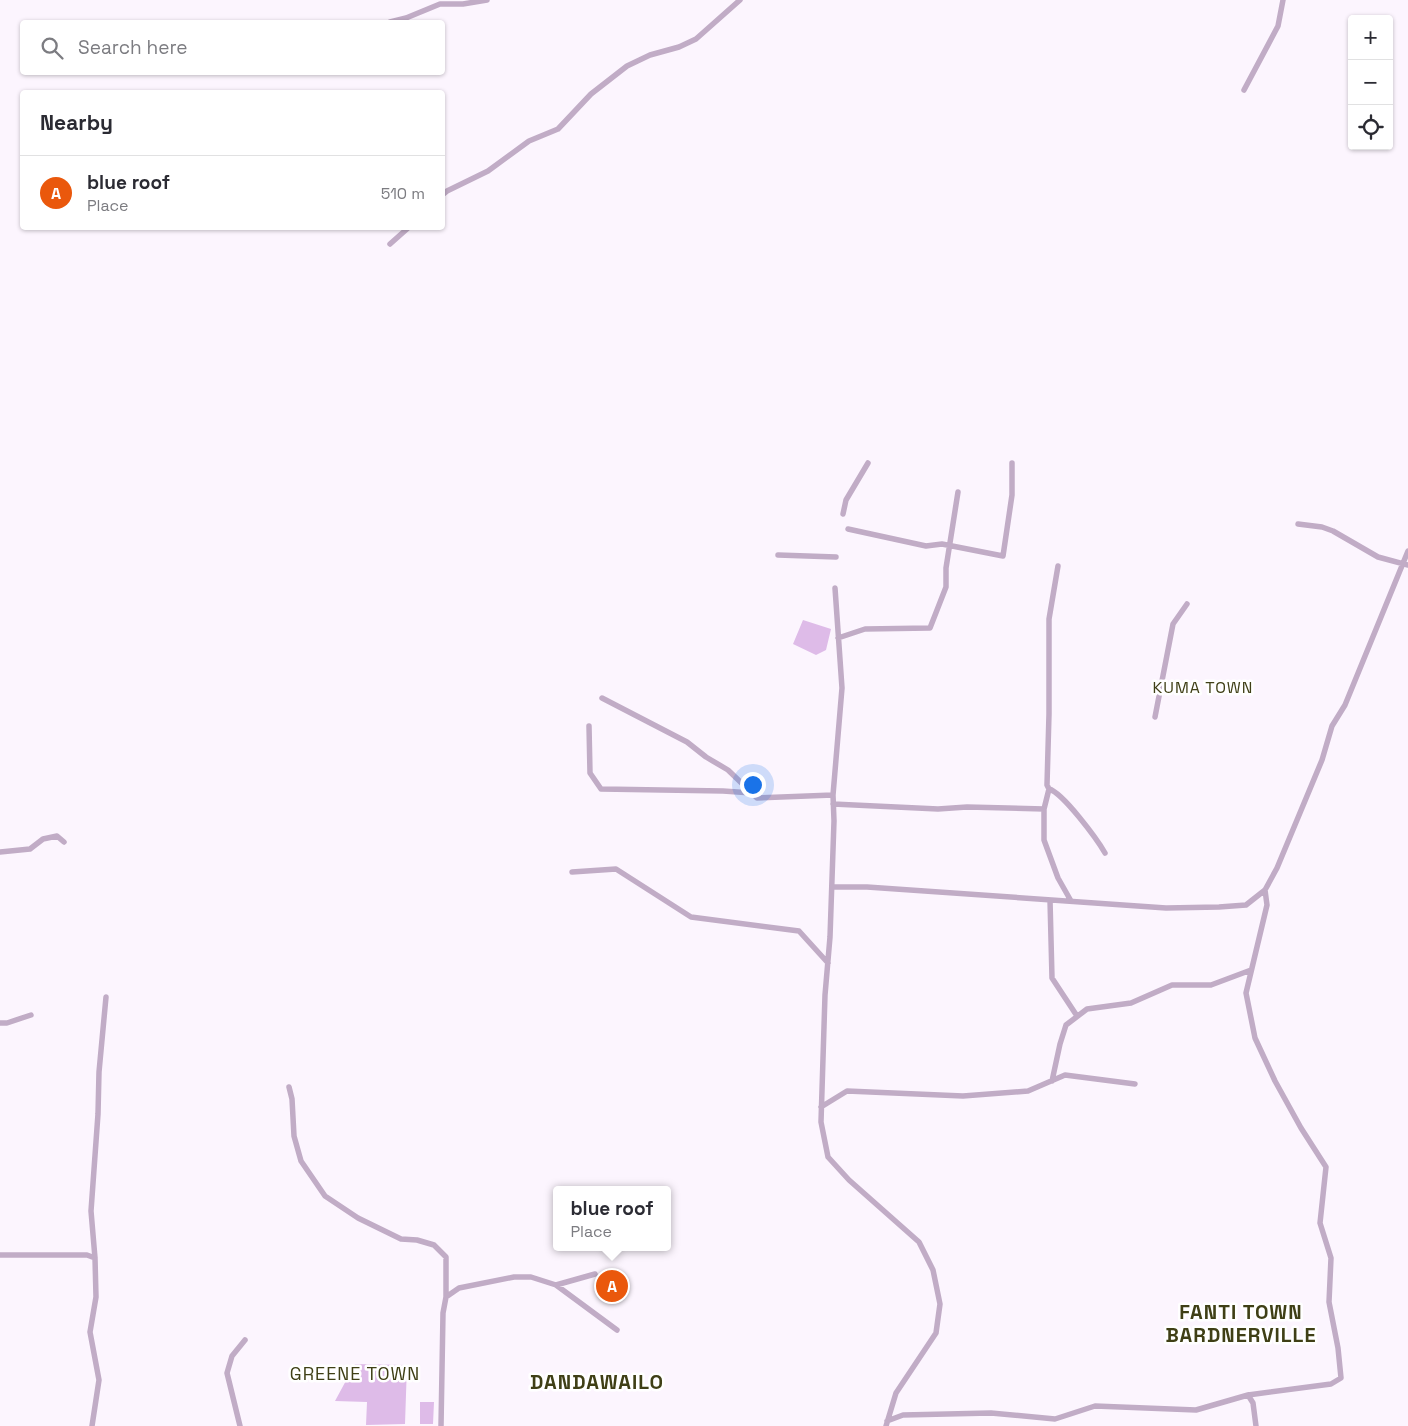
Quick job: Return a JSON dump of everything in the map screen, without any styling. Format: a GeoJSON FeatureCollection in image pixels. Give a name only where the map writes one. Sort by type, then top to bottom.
{"type":"FeatureCollection","features":[{"type":"Feature","properties":{"kind":"street"},"geometry":{"type":"LineString","coordinates":[[398,20],[440,4],[463,4],[486,0]]}},
{"type":"Feature","properties":{"kind":"street"},"geometry":{"type":"LineString","coordinates":[[445,193],[488,171],[529,141],[558,129],[591,94],[627,66],[696,40],[740,0]]}},
{"type":"Feature","properties":{"kind":"street"},"geometry":{"type":"LineString","coordinates":[[1244,90],[1278,26],[1283,0]]}},
{"type":"Feature","properties":{"kind":"street"},"geometry":{"type":"LineString","coordinates":[[390,244],[406,230]]}},
{"type":"Feature","properties":{"kind":"street"},"geometry":{"type":"LineString","coordinates":[[843,514],[846,500],[868,463]]}},
{"type":"Feature","properties":{"kind":"street"},"geometry":{"type":"LineString","coordinates":[[848,529],[926,546],[942,544],[1003,556],[1012,495],[1012,463]]}},
{"type":"Feature","properties":{"kind":"street"},"geometry":{"type":"LineString","coordinates":[[838,638],[865,629],[930,628],[946,587],[946,568],[958,492]]}},
{"type":"Feature","properties":{"kind":"street"},"geometry":{"type":"LineString","coordinates":[[1298,524],[1322,526],[1378,557],[1405,564]]}},
{"type":"Feature","properties":{"kind":"street"},"geometry":{"type":"LineString","coordinates":[[832,886],[1166,908],[1246,905],[1265,890],[1277,868],[1322,760],[1332,726],[1345,705],[1405,564],[1408,551]]}},
{"type":"Feature","properties":{"kind":"street"},"geometry":{"type":"LineString","coordinates":[[778,555],[836,557]]}},
{"type":"Feature","properties":{"kind":"street"},"geometry":{"type":"LineString","coordinates":[[1058,566],[1049,619],[1048,789],[1044,809],[1044,840],[1058,878],[1071,901]]}},
{"type":"Feature","properties":{"kind":"street"},"geometry":{"type":"LineString","coordinates":[[835,588],[842,688],[833,795],[832,886],[821,1122],[828,1157],[849,1180],[919,1242],[933,1270],[940,1304],[936,1333],[896,1393],[886,1424]]}},
{"type":"Feature","properties":{"kind":"street"},"geometry":{"type":"LineString","coordinates":[[1155,717],[1173,624],[1187,604]]}},
{"type":"Feature","properties":{"kind":"street"},"geometry":{"type":"LineString","coordinates":[[602,698],[687,742],[706,758],[728,770],[757,798],[833,795]]}},
{"type":"Feature","properties":{"kind":"street"},"geometry":{"type":"LineString","coordinates":[[589,726],[590,773],[602,789],[752,793]]}},
{"type":"Feature","properties":{"kind":"street"},"geometry":{"type":"LineString","coordinates":[[1048,789],[1055,791],[1063,799],[1098,841],[1105,853]]}},
{"type":"Feature","properties":{"kind":"street"},"geometry":{"type":"LineString","coordinates":[[833,804],[938,809],[967,807],[1044,809]]}},
{"type":"Feature","properties":{"kind":"street"},"geometry":{"type":"LineString","coordinates":[[0,852],[30,849],[43,839],[57,836],[64,842]]}},
{"type":"Feature","properties":{"kind":"street"},"geometry":{"type":"LineString","coordinates":[[572,872],[616,869],[691,917],[799,931],[828,963]]}},
{"type":"Feature","properties":{"kind":"street"},"geometry":{"type":"LineString","coordinates":[[886,1424],[903,1415],[923,1414],[990,1413],[1055,1418],[1095,1406],[1196,1410],[1248,1394],[1331,1384],[1341,1378],[1338,1348],[1329,1302],[1331,1258],[1320,1222],[1326,1167],[1284,1097],[1255,1038],[1246,994],[1267,905],[1265,890]]}},
{"type":"Feature","properties":{"kind":"street"},"geometry":{"type":"LineString","coordinates":[[1050,900],[1052,978],[1077,1016]]}},
{"type":"Feature","properties":{"kind":"street"},"geometry":{"type":"LineString","coordinates":[[1052,1081],[1066,1024],[1087,1009],[1130,1003],[1172,985],[1211,986],[1251,970]]}},
{"type":"Feature","properties":{"kind":"street"},"geometry":{"type":"LineString","coordinates":[[92,1426],[99,1380],[90,1332],[96,1297],[91,1211],[99,1072],[106,997]]}},
{"type":"Feature","properties":{"kind":"street"},"geometry":{"type":"LineString","coordinates":[[0,1023],[7,1023],[31,1015]]}},
{"type":"Feature","properties":{"kind":"street"},"geometry":{"type":"LineString","coordinates":[[821,1107],[847,1090],[963,1096],[1028,1091],[1065,1076],[1135,1084]]}},
{"type":"Feature","properties":{"kind":"street"},"geometry":{"type":"LineString","coordinates":[[289,1087],[292,1099],[294,1136],[301,1161],[325,1196],[358,1218],[402,1239],[417,1240],[434,1245],[446,1257],[441,1426]]}},
{"type":"Feature","properties":{"kind":"street"},"geometry":{"type":"LineString","coordinates":[[0,1255],[87,1255],[95,1258]]}},
{"type":"Feature","properties":{"kind":"street"},"geometry":{"type":"LineString","coordinates":[[556,1285],[595,1274]]}},
{"type":"Feature","properties":{"kind":"street"},"geometry":{"type":"LineString","coordinates":[[446,1297],[459,1288],[514,1277],[531,1277],[556,1285],[617,1330]]}},
{"type":"Feature","properties":{"kind":"street"},"geometry":{"type":"LineString","coordinates":[[240,1426],[227,1373],[232,1356],[245,1340]]}},
{"type":"Feature","properties":{"kind":"street"},"geometry":{"type":"LineString","coordinates":[[1248,1394],[1253,1403],[1256,1426]]}},
{"type":"Feature","properties":{"kind":"shaded area"},"geometry":{"type":"Polygon","coordinates":[[[803,620],[831,629],[826,650],[816,655],[793,644],[803,620]]]}},
{"type":"Feature","properties":{"kind":"shaded area"},"geometry":{"type":"Polygon","coordinates":[[[355,1364],[407,1365],[405,1424],[366,1425],[367,1402],[335,1401],[355,1364]]]}},
{"type":"Feature","properties":{"kind":"shaded area"},"geometry":{"type":"Polygon","coordinates":[[[420,1402],[434,1402],[433,1424],[420,1424],[420,1402]]]}},
{"type":"Feature","properties":{"kind":"place","name":"blue roof"},"geometry":{"type":"Point","coordinates":[612,1286]}},
{"type":"Feature","properties":{"kind":"district","name":"KUMA TOWN"},"geometry":{"type":"Point","coordinates":[1203,687]}},
{"type":"Feature","properties":{"kind":"district","name":"FANTI TOWN BARDNERVILLE"},"geometry":{"type":"Point","coordinates":[1241,1324]}},
{"type":"Feature","properties":{"kind":"district","name":"GREENE TOWN"},"geometry":{"type":"Point","coordinates":[355,1374]}},
{"type":"Feature","properties":{"kind":"district","name":"DANDAWAILO"},"geometry":{"type":"Point","coordinates":[597,1382]}}]}
